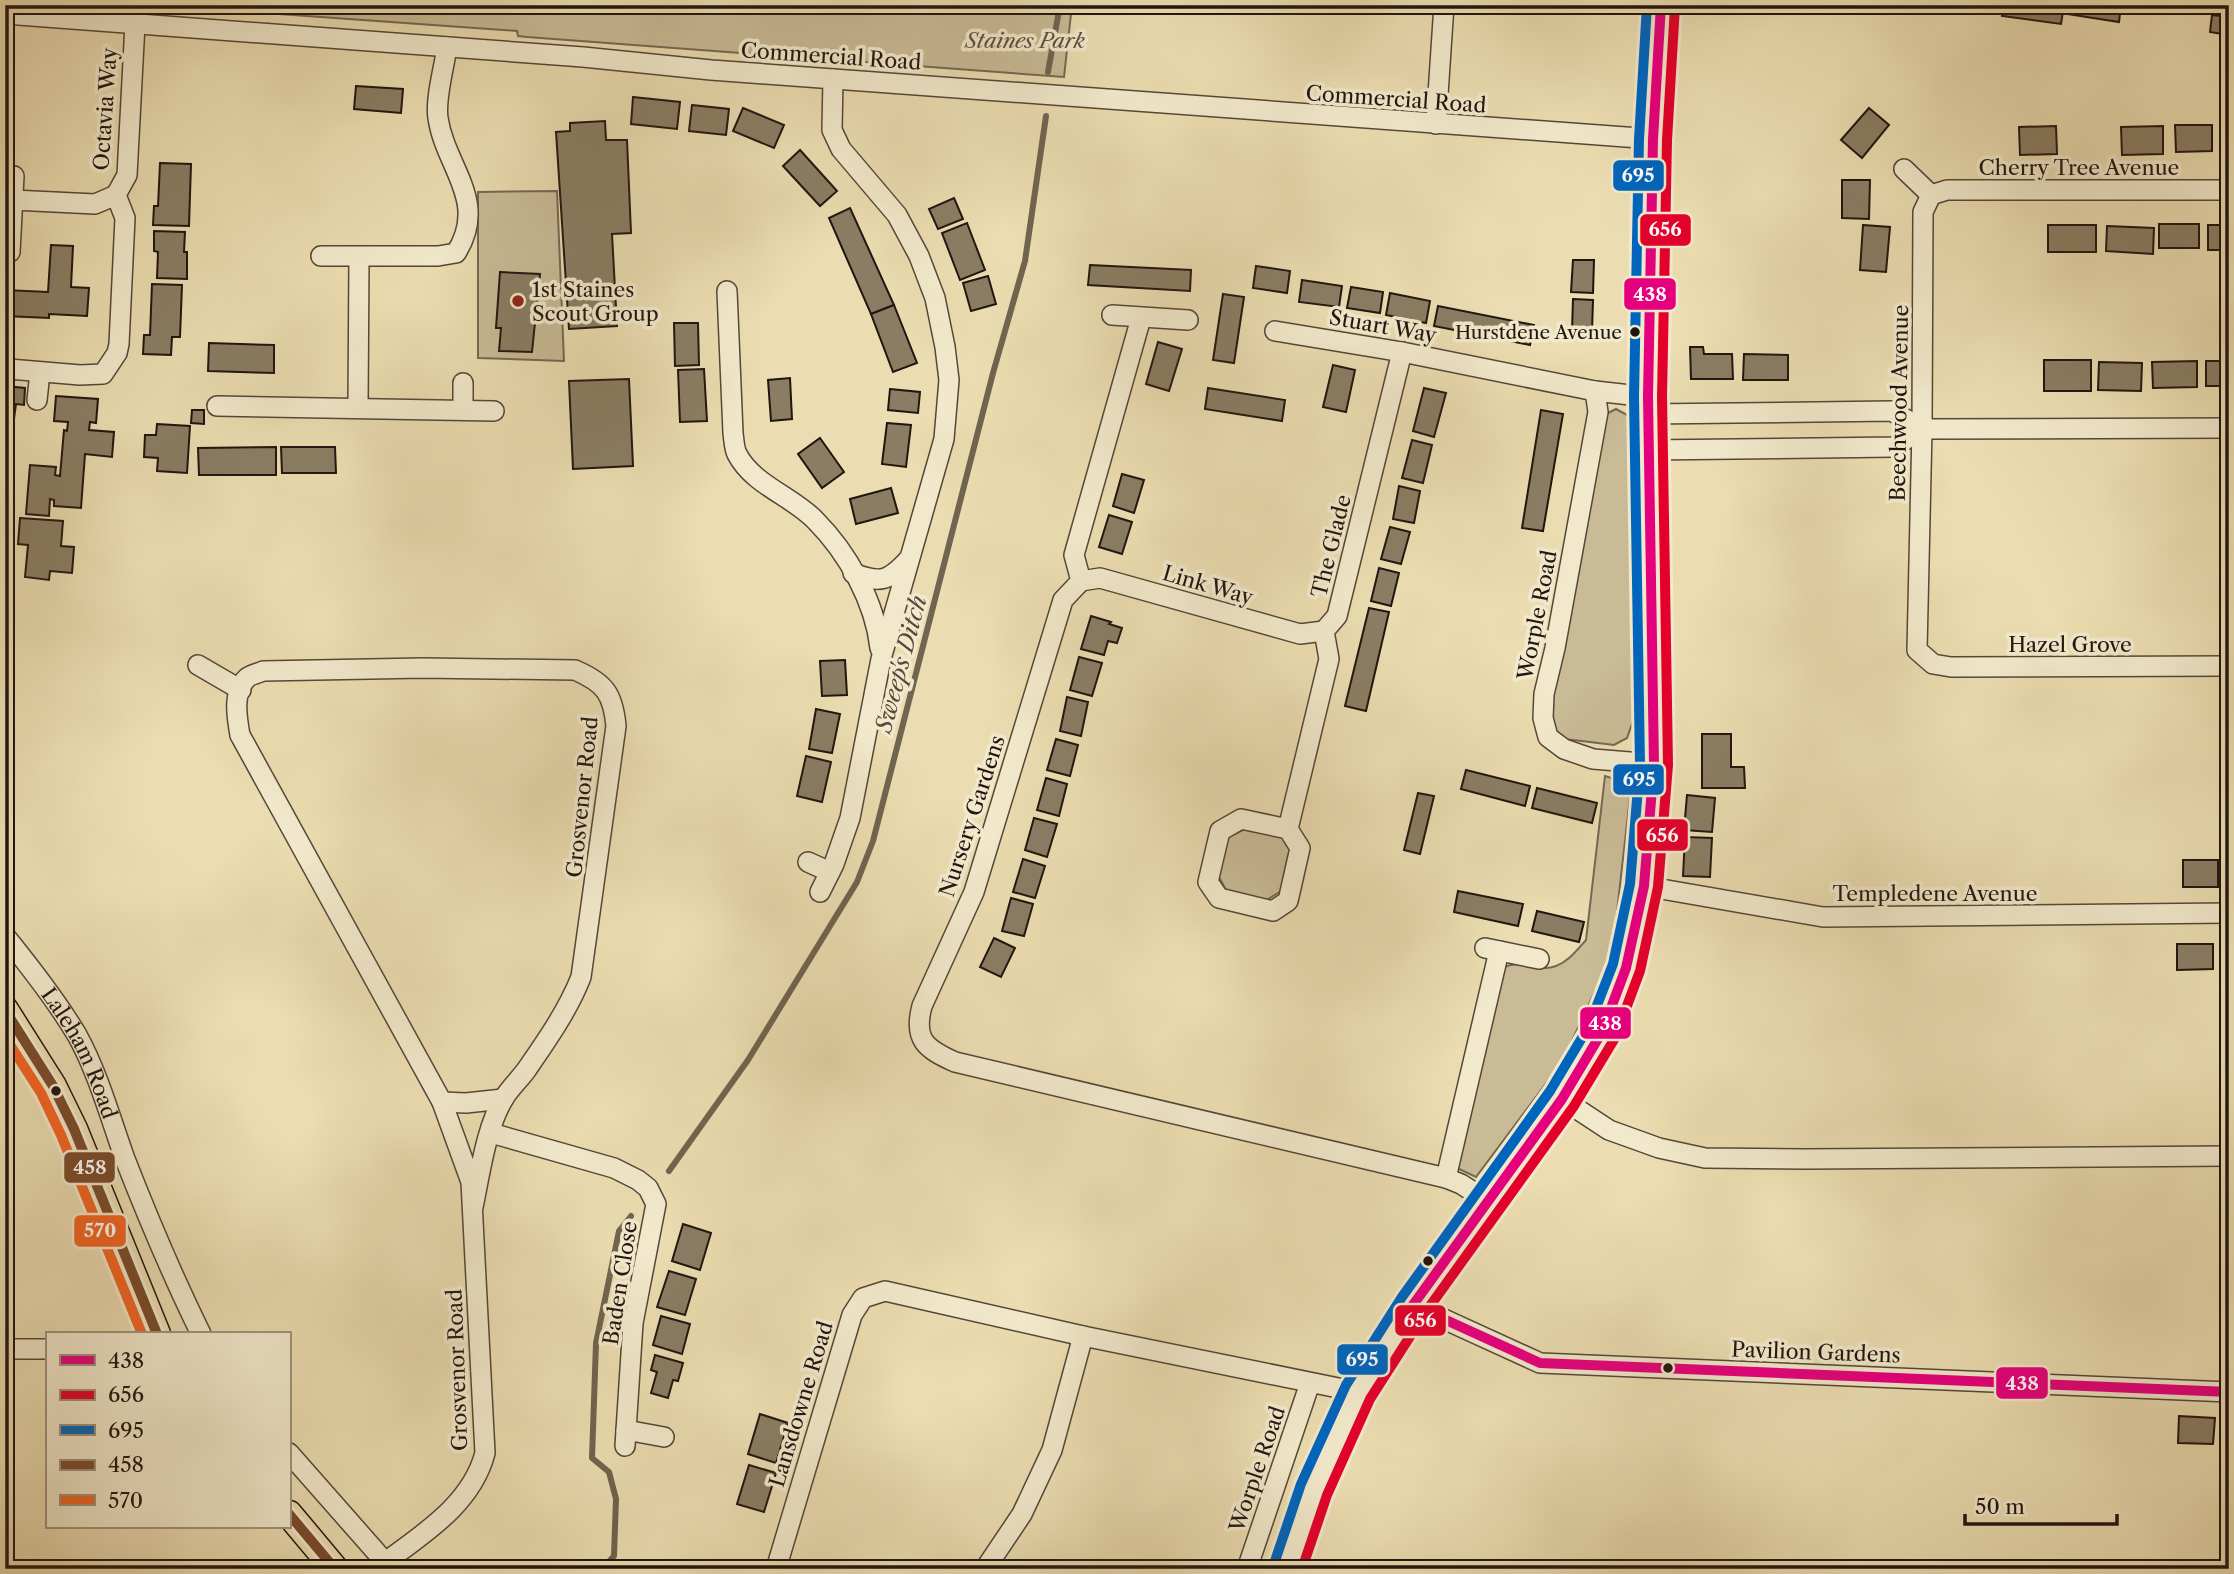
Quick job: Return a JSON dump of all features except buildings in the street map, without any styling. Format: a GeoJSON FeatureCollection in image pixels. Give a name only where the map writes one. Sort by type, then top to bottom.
{"type":"FeatureCollection","features":[{"type":"Feature","properties":{"kind":"main road","name":"Laleham Road"},"geometry":{"type":"LineString","coordinates":[[5,1010],[53,1086],[74,1129],[156,1332]]}},
{"type":"Feature","properties":{"kind":"main road"},"geometry":{"type":"LineString","coordinates":[[290,1515],[335,1569]]}},
{"type":"Feature","properties":{"kind":"street"},"geometry":{"type":"LineString","coordinates":[[1436,124],[1444,5]]}},
{"type":"Feature","properties":{"kind":"street"},"geometry":{"type":"LineString","coordinates":[[1287,1569],[1314,1490],[1358,1392],[1413,1305],[1562,1099],[1602,1032],[1626,968],[1644,886],[1654,764],[1648,406],[1653,139],[1661,5]]}},
{"type":"Feature","properties":{"kind":"street","name":"Commercial Road"},"geometry":{"type":"LineString","coordinates":[[5,14],[833,79],[1653,139]]}},
{"type":"Feature","properties":{"kind":"street","name":"Octavia Way"},"geometry":{"type":"LineString","coordinates":[[13,200],[95,204],[116,195],[127,174],[135,24]]}},
{"type":"Feature","properties":{"kind":"street"},"geometry":{"type":"LineString","coordinates":[[321,256],[438,256],[456,253],[464,240],[468,216],[464,183],[441,135],[437,114],[447,47]]}},
{"type":"Feature","properties":{"kind":"street"},"geometry":{"type":"LineString","coordinates":[[820,892],[850,818],[881,659],[944,439],[949,380],[935,298],[919,256],[897,215],[841,149],[831,130],[833,79]]}},
{"type":"Feature","properties":{"kind":"street"},"geometry":{"type":"LineString","coordinates":[[1904,169],[1931,195]]}},
{"type":"Feature","properties":{"kind":"street"},"geometry":{"type":"LineString","coordinates":[[10,252],[15,176]]}},
{"type":"Feature","properties":{"kind":"street","name":"Cherry Tree Avenue"},"geometry":{"type":"LineString","coordinates":[[1931,195],[1947,190],[2229,190]]}},
{"type":"Feature","properties":{"kind":"street","name":"Octavia Way"},"geometry":{"type":"LineString","coordinates":[[9,369],[80,375],[103,374],[117,353],[125,218],[116,195]]}},
{"type":"Feature","properties":{"kind":"street","name":"Beechwood Avenue"},"geometry":{"type":"LineString","coordinates":[[1917,650],[1923,212],[1931,195]]}},
{"type":"Feature","properties":{"kind":"street"},"geometry":{"type":"LineString","coordinates":[[358,408],[359,257]]}},
{"type":"Feature","properties":{"kind":"street"},"geometry":{"type":"LineString","coordinates":[[727,291],[736,453],[751,471],[814,518],[836,545],[863,589],[877,626],[881,659]]}},
{"type":"Feature","properties":{"kind":"street"},"geometry":{"type":"LineString","coordinates":[[1112,315],[1188,320]]}},
{"type":"Feature","properties":{"kind":"street"},"geometry":{"type":"LineString","coordinates":[[1081,581],[1074,555],[1141,318]]}},
{"type":"Feature","properties":{"kind":"street","name":"Stuart Way"},"geometry":{"type":"LineString","coordinates":[[1275,331],[1402,352],[1595,391],[1648,406]]}},
{"type":"Feature","properties":{"kind":"street","name":"The Glade"},"geometry":{"type":"LineString","coordinates":[[1288,829],[1329,659],[1324,631],[1337,616],[1402,352]]}},
{"type":"Feature","properties":{"kind":"street"},"geometry":{"type":"LineString","coordinates":[[37,400],[40,372]]}},
{"type":"Feature","properties":{"kind":"street"},"geometry":{"type":"LineString","coordinates":[[463,383],[463,409]]}},
{"type":"Feature","properties":{"kind":"street","name":"Worple Road"},"geometry":{"type":"LineString","coordinates":[[1595,391],[1598,412],[1544,694],[1543,718],[1548,737],[1564,750],[1593,759],[1654,764]]}},
{"type":"Feature","properties":{"kind":"street"},"geometry":{"type":"LineString","coordinates":[[217,406],[494,411]]}},
{"type":"Feature","properties":{"kind":"street"},"geometry":{"type":"LineString","coordinates":[[1648,406],[1892,411],[1922,429],[2229,428]]}},
{"type":"Feature","properties":{"kind":"street"},"geometry":{"type":"LineString","coordinates":[[1648,450],[1894,447],[1922,429]]}},
{"type":"Feature","properties":{"kind":"street"},"geometry":{"type":"LineString","coordinates":[[853,573],[873,581],[894,575],[910,557]]}},
{"type":"Feature","properties":{"kind":"street","name":"Link Way"},"geometry":{"type":"LineString","coordinates":[[1081,581],[1100,578],[1300,634],[1324,631]]}},
{"type":"Feature","properties":{"kind":"street","name":"Nursery Gardens"},"geometry":{"type":"LineString","coordinates":[[1081,581],[1063,600],[974,892],[922,1006],[918,1023],[923,1041],[936,1053],[955,1062],[1446,1178],[1489,1202]]}},
{"type":"Feature","properties":{"kind":"street","name":"Hazel Grove"},"geometry":{"type":"LineString","coordinates":[[1917,650],[1933,664],[1951,667],[2229,666]]}},
{"type":"Feature","properties":{"kind":"street"},"geometry":{"type":"LineString","coordinates":[[198,665],[241,690]]}},
{"type":"Feature","properties":{"kind":"street","name":"Grosvenor Road"},"geometry":{"type":"LineString","coordinates":[[380,1566],[448,1513],[480,1472],[485,1453],[471,1182],[442,1102],[240,735],[236,715],[241,690],[247,678],[263,671],[575,670],[590,677],[604,688],[611,698],[617,726],[582,977],[572,1000],[526,1072],[503,1099],[491,1133],[473,1207]]}},
{"type":"Feature","properties":{"kind":"street"},"geometry":{"type":"LineString","coordinates":[[1241,819],[1288,829],[1300,848],[1288,901],[1273,911],[1219,898],[1208,882],[1220,831],[1241,819]]}},
{"type":"Feature","properties":{"kind":"street"},"geometry":{"type":"LineString","coordinates":[[808,862],[830,872]]}},
{"type":"Feature","properties":{"kind":"street","name":"Templedene Avenue"},"geometry":{"type":"LineString","coordinates":[[1644,886],[1823,917],[2229,913]]}},
{"type":"Feature","properties":{"kind":"street","name":"Laleham Road"},"geometry":{"type":"LineString","coordinates":[[5,936],[43,982],[78,1037],[106,1102],[171,1272],[200,1332]]}},
{"type":"Feature","properties":{"kind":"street"},"geometry":{"type":"LineString","coordinates":[[1446,1178],[1492,950],[1539,959]]}},
{"type":"Feature","properties":{"kind":"street"},"geometry":{"type":"LineString","coordinates":[[442,1102],[466,1103],[503,1099]]}},
{"type":"Feature","properties":{"kind":"street"},"geometry":{"type":"LineString","coordinates":[[1562,1099],[1609,1130],[1659,1148],[1705,1158],[2229,1156]]}},
{"type":"Feature","properties":{"kind":"street","name":"Baden Close"},"geometry":{"type":"LineString","coordinates":[[491,1133],[614,1168],[648,1188],[656,1204],[633,1323],[626,1438],[664,1437]]}},
{"type":"Feature","properties":{"kind":"street","name":"Lansdowne Road"},"geometry":{"type":"LineString","coordinates":[[776,1569],[852,1315],[863,1298],[885,1291],[1083,1336],[1358,1392]]}},
{"type":"Feature","properties":{"kind":"street","name":"Pavilion Gardens"},"geometry":{"type":"LineString","coordinates":[[1413,1305],[1540,1363],[2229,1392]]}},
{"type":"Feature","properties":{"kind":"street"},"geometry":{"type":"LineString","coordinates":[[985,1569],[1022,1514],[1052,1450],[1083,1336]]}},
{"type":"Feature","properties":{"kind":"street"},"geometry":{"type":"LineString","coordinates":[[5,1349],[46,1349]]}},
{"type":"Feature","properties":{"kind":"street","name":"Worple Road"},"geometry":{"type":"LineString","coordinates":[[1247,1569],[1310,1383]]}},
{"type":"Feature","properties":{"kind":"street"},"geometry":{"type":"LineString","coordinates":[[290,1454],[380,1566]]}},
{"type":"Feature","properties":{"kind":"green space","name":"Staines Park"},"geometry":{"type":"Polygon","coordinates":[[[151,5],[1072,5],[1064,77],[527,37],[518,36],[517,31],[151,5]]]}},
{"type":"Feature","properties":{"kind":"green space"},"geometry":{"type":"Polygon","coordinates":[[[557,191],[564,361],[478,358],[478,192],[557,191]]]}},
{"type":"Feature","properties":{"kind":"green space"},"geometry":{"type":"Polygon","coordinates":[[[1616,409],[1631,417],[1633,721],[1627,738],[1614,745],[1565,739],[1555,732],[1549,713],[1604,415],[1616,409]]]}},
{"type":"Feature","properties":{"kind":"green space"},"geometry":{"type":"Polygon","coordinates":[[[1605,776],[1618,780],[1630,797],[1616,920],[1604,972],[1562,1062],[1476,1177],[1459,1169],[1455,1152],[1496,972],[1521,964],[1541,968],[1556,966],[1569,958],[1586,940],[1605,776]]]}},
{"type":"Feature","properties":{"kind":"green space"},"geometry":{"type":"Polygon","coordinates":[[[1245,829],[1282,836],[1291,846],[1283,890],[1265,901],[1227,892],[1218,875],[1226,838],[1245,829]]]}},
{"type":"Feature","properties":{"kind":"waterway"},"geometry":{"type":"LineString","coordinates":[[1048,72],[1060,5]]}},
{"type":"Feature","properties":{"kind":"waterway","name":"Sweep's Ditch"},"geometry":{"type":"LineString","coordinates":[[669,1171],[748,1060],[857,882],[873,841],[993,373],[1025,261],[1046,116]]}},
{"type":"Feature","properties":{"kind":"waterway","name":"Sweep's Ditch"},"geometry":{"type":"LineString","coordinates":[[602,1569],[614,1556],[616,1499],[609,1472],[592,1458],[596,1343],[619,1231],[631,1216]]}},
{"type":"Feature","properties":{"kind":"transit line","name":"695"},"geometry":{"type":"LineString","coordinates":[[1274,1564],[1301,1484],[1346,1385],[1402,1297],[1550,1091],[1589,1026],[1613,964],[1630,884],[1640,764],[1634,397],[1639,139],[1647,5]]}},
{"type":"Feature","properties":{"kind":"transit line","name":"438"},"geometry":{"type":"LineString","coordinates":[[1413,1305],[1562,1099],[1602,1032],[1626,968],[1644,886],[1654,764],[1648,397],[1653,139],[1661,5]]}},
{"type":"Feature","properties":{"kind":"transit line","name":"656"},"geometry":{"type":"LineString","coordinates":[[1302,1569],[1327,1495],[1370,1399],[1425,1313],[1574,1106],[1615,1038],[1640,971],[1658,887],[1668,765],[1662,397],[1667,140],[1675,6]]}},
{"type":"Feature","properties":{"kind":"transit line","name":"458"},"geometry":{"type":"LineString","coordinates":[[5,1010],[53,1086],[74,1129],[156,1332]]}},
{"type":"Feature","properties":{"kind":"transit line","name":"570"},"geometry":{"type":"LineString","coordinates":[[5,1037],[41,1093],[61,1135],[141,1332]]}},
{"type":"Feature","properties":{"kind":"transit line","name":"438"},"geometry":{"type":"LineString","coordinates":[[1413,1305],[1540,1363],[2229,1392]]}},
{"type":"Feature","properties":{"kind":"transit line","name":"458"},"geometry":{"type":"LineString","coordinates":[[290,1515],[335,1569]]}},
{"type":"Feature","properties":{"kind":"place","name":"1st Staines Scout Group"},"geometry":{"type":"Point","coordinates":[518,301]}},
{"type":"Feature","properties":{"kind":"place","name":"Hurstdene Avenue"},"geometry":{"type":"Point","coordinates":[1635,332]}}]}
